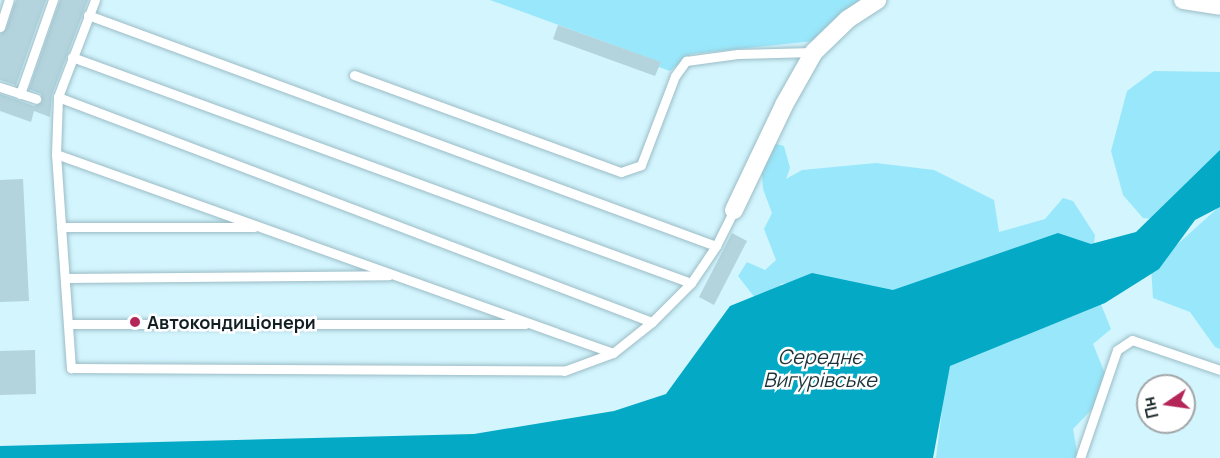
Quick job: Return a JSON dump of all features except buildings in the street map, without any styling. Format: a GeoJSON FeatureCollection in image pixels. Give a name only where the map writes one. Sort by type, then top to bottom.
{"type":"FeatureCollection","features":[{"type":"Feature","properties":{"kind":"street"},"geometry":{"type":"LineString","coordinates":[[734,210],[784,105],[814,52],[848,19],[877,0]]}},
{"type":"Feature","properties":{"kind":"street"},"geometry":{"type":"LineString","coordinates":[[1183,0],[1220,6]]}},
{"type":"Feature","properties":{"kind":"lane"},"geometry":{"type":"LineString","coordinates":[[0,27],[9,0]]}},
{"type":"Feature","properties":{"kind":"lane"},"geometry":{"type":"LineString","coordinates":[[20,93],[53,0]]}},
{"type":"Feature","properties":{"kind":"lane"},"geometry":{"type":"LineString","coordinates":[[95,0],[58,97],[56,154],[71,368],[564,370],[613,353],[652,322],[691,283],[716,246],[734,210]]}},
{"type":"Feature","properties":{"kind":"lane"},"geometry":{"type":"LineString","coordinates":[[88,15],[716,246]]}},
{"type":"Feature","properties":{"kind":"lane"},"geometry":{"type":"LineString","coordinates":[[354,75],[621,172],[641,165],[675,76],[687,61],[738,54],[814,52]]}},
{"type":"Feature","properties":{"kind":"lane"},"geometry":{"type":"LineString","coordinates":[[72,57],[691,283]]}},
{"type":"Feature","properties":{"kind":"lane"},"geometry":{"type":"LineString","coordinates":[[0,87],[36,99]]}},
{"type":"Feature","properties":{"kind":"lane"},"geometry":{"type":"LineString","coordinates":[[58,97],[652,322]]}},
{"type":"Feature","properties":{"kind":"lane"},"geometry":{"type":"LineString","coordinates":[[56,154],[613,353]]}},
{"type":"Feature","properties":{"kind":"lane"},"geometry":{"type":"LineString","coordinates":[[61,227],[262,228]]}},
{"type":"Feature","properties":{"kind":"lane"},"geometry":{"type":"LineString","coordinates":[[65,278],[396,275]]}},
{"type":"Feature","properties":{"kind":"lane"},"geometry":{"type":"LineString","coordinates":[[68,324],[533,324]]}},
{"type":"Feature","properties":{"kind":"lane"},"geometry":{"type":"LineString","coordinates":[[1080,458],[1117,350],[1132,340],[1220,370]]}},
{"type":"Feature","properties":{"kind":"shaded area"},"geometry":{"type":"Polygon","coordinates":[[[490,0],[862,0],[814,41],[691,54],[670,71],[659,67],[660,62],[490,0]]]}},
{"type":"Feature","properties":{"kind":"shaded area"},"geometry":{"type":"Polygon","coordinates":[[[1154,71],[1220,72],[1220,159],[1154,219],[1143,218],[1123,195],[1111,151],[1127,91],[1154,71]]]}},
{"type":"Feature","properties":{"kind":"shaded area"},"geometry":{"type":"Polygon","coordinates":[[[772,143],[784,146],[790,168],[786,179],[802,170],[876,163],[934,170],[994,200],[999,232],[1045,219],[1063,198],[1073,201],[1095,235],[1093,252],[947,300],[801,282],[780,284],[790,302],[766,312],[738,276],[747,262],[765,270],[776,260],[764,229],[772,213],[763,189],[761,161],[772,143]]]}},
{"type":"Feature","properties":{"kind":"shaded area"},"geometry":{"type":"Polygon","coordinates":[[[1220,206],[1220,349],[1215,347],[1190,312],[1153,298],[1151,268],[1220,206]]]}},
{"type":"Feature","properties":{"kind":"shaded area"},"geometry":{"type":"Polygon","coordinates":[[[1100,302],[1111,329],[1093,344],[1106,376],[1099,402],[1073,429],[1078,458],[936,458],[948,363],[1100,302]]]}},
{"type":"Feature","properties":{"kind":"water","name":"Середнє Вигурівське"},"geometry":{"type":"Polygon","coordinates":[[[1220,150],[1220,207],[1195,220],[1159,269],[1105,303],[950,366],[933,458],[0,458],[0,446],[474,434],[614,411],[666,394],[730,306],[812,273],[893,290],[1058,233],[1091,244],[1136,232],[1220,150]]]}},
{"type":"Feature","properties":{"kind":"place","name":"Автокондиціонери"},"geometry":{"type":"Point","coordinates":[135,322]}}]}
